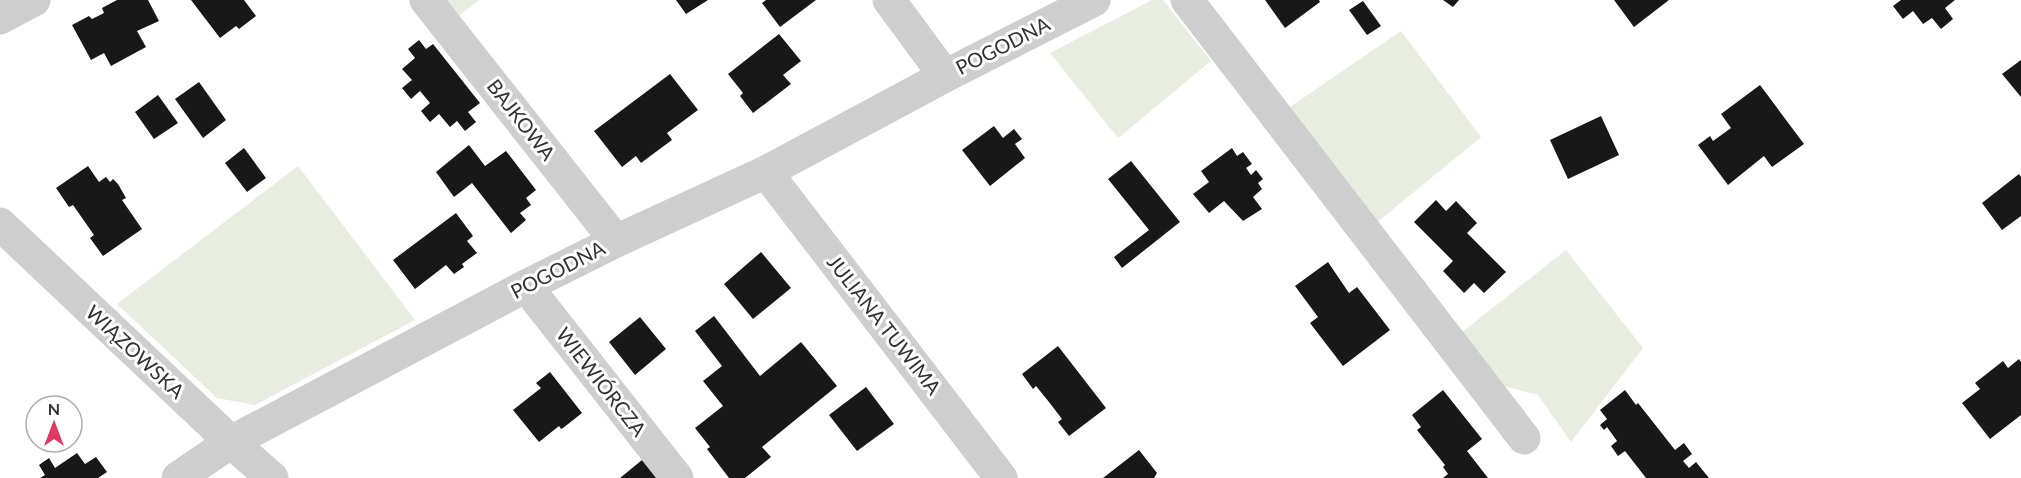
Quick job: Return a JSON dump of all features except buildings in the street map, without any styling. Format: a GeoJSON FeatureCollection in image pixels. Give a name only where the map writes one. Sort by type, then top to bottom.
{"type":"FeatureCollection","features":[{"type":"Feature","properties":{"kind":"street"},"geometry":{"type":"LineString","coordinates":[[0,18],[34,0]]}},
{"type":"Feature","properties":{"kind":"street","name":"BAJKOWA"},"geometry":{"type":"LineString","coordinates":[[426,0],[616,241]]}},
{"type":"Feature","properties":{"kind":"street","name":"POGODNA"},"geometry":{"type":"LineString","coordinates":[[889,0],[945,76]]}},
{"type":"Feature","properties":{"kind":"street","name":"POGODNA"},"geometry":{"type":"LineString","coordinates":[[178,478],[231,442],[526,286],[616,241],[766,172],[945,76],[1094,0]]}},
{"type":"Feature","properties":{"kind":"street"},"geometry":{"type":"LineString","coordinates":[[1186,0],[1524,438]]}},
{"type":"Feature","properties":{"kind":"street","name":"JULIANA TUWIMA"},"geometry":{"type":"LineString","coordinates":[[766,172],[1001,478]]}},
{"type":"Feature","properties":{"kind":"street","name":"WIĄZOWSKA"},"geometry":{"type":"LineString","coordinates":[[0,224],[272,478]]}},
{"type":"Feature","properties":{"kind":"street","name":"WIEWIÓRCZA"},"geometry":{"type":"LineString","coordinates":[[526,286],[677,478]]}},
{"type":"Feature","properties":{"kind":"shaded area"},"geometry":{"type":"Polygon","coordinates":[[[436,0],[479,0],[452,21],[436,0]]]}},
{"type":"Feature","properties":{"kind":"shaded area"},"geometry":{"type":"Polygon","coordinates":[[[1152,0],[1163,0],[1211,61],[1118,138],[1050,53],[1152,0]]]}},
{"type":"Feature","properties":{"kind":"shaded area"},"geometry":{"type":"Polygon","coordinates":[[[1401,31],[1481,137],[1375,224],[1284,111],[1401,31]]]}},
{"type":"Feature","properties":{"kind":"shaded area"},"geometry":{"type":"Polygon","coordinates":[[[298,166],[415,320],[255,405],[217,398],[117,304],[298,166]]]}},
{"type":"Feature","properties":{"kind":"shaded area"},"geometry":{"type":"Polygon","coordinates":[[[1566,250],[1643,348],[1571,442],[1538,395],[1503,386],[1461,333],[1566,250]]]}}]}
